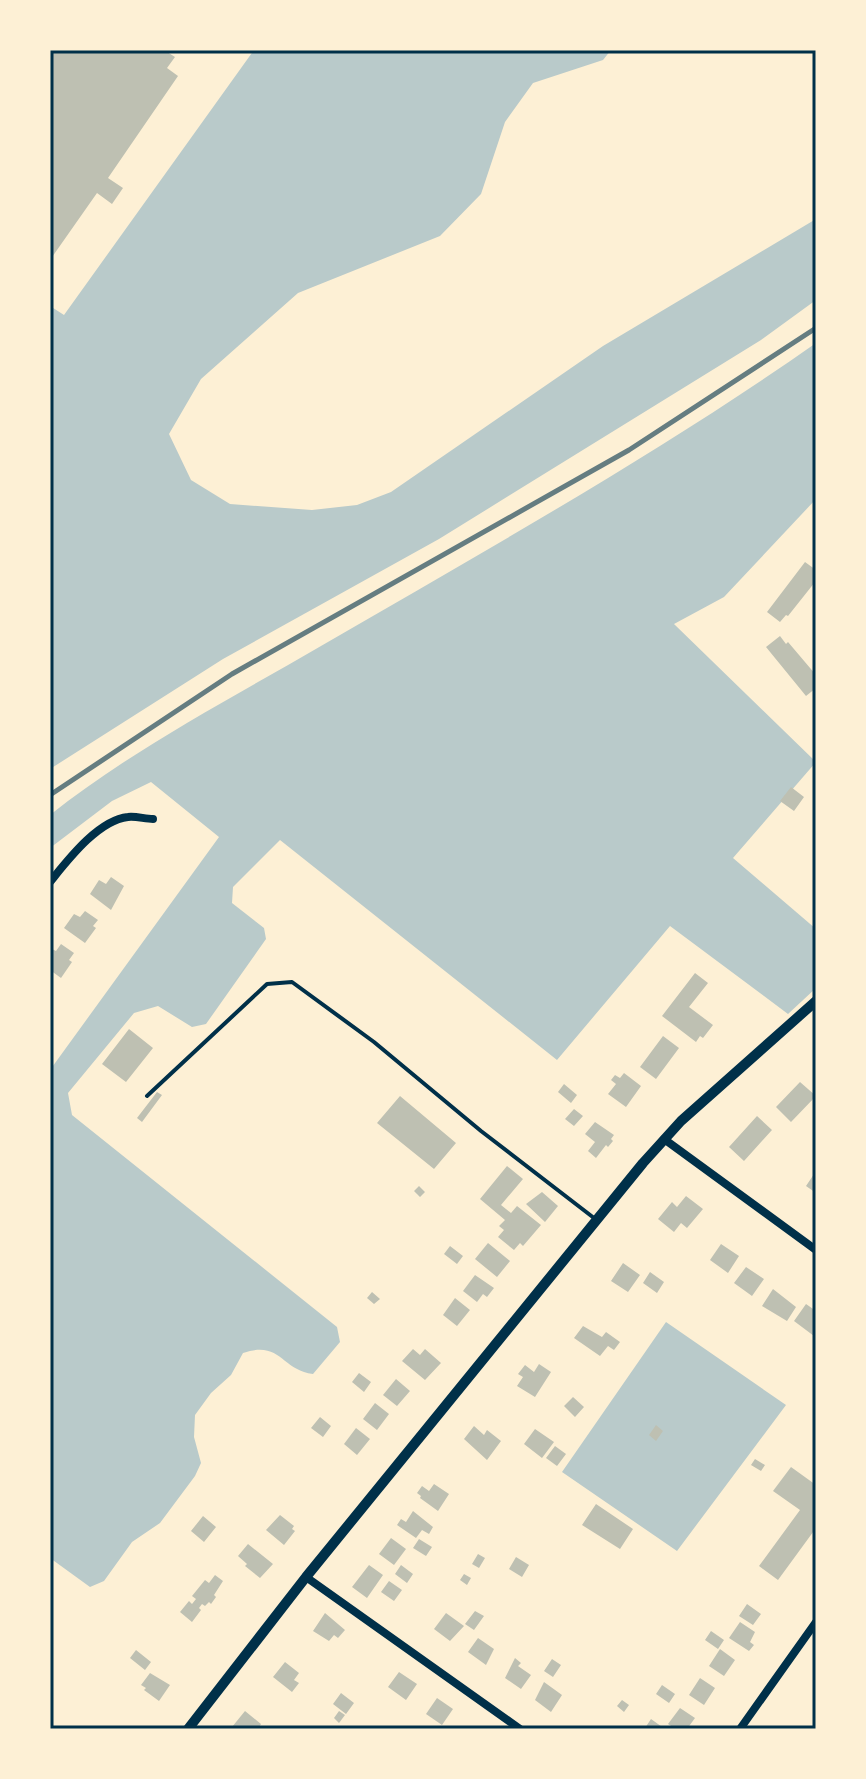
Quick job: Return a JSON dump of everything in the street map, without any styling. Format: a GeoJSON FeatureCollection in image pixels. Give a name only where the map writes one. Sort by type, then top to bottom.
{"type":"FeatureCollection","features":[{"type":"Feature","properties":{"kind":"street"},"geometry":{"type":"LineString","coordinates":[[50,882],[93,835],[117,820],[127,817],[153,819]]}},
{"type":"Feature","properties":{"kind":"street"},"geometry":{"type":"LineString","coordinates":[[188,1729],[306,1577],[664,1139],[816,1001]]}},
{"type":"Feature","properties":{"kind":"street"},"geometry":{"type":"LineString","coordinates":[[664,1139],[816,1250]]}},
{"type":"Feature","properties":{"kind":"street"},"geometry":{"type":"LineString","coordinates":[[306,1577],[520,1729]]}},
{"type":"Feature","properties":{"kind":"street"},"geometry":{"type":"LineString","coordinates":[[740,1729],[816,1622]]}},
{"type":"Feature","properties":{"kind":"lane"},"geometry":{"type":"LineString","coordinates":[[147,1096],[267,984],[292,982],[363,1034],[481,1131],[596,1219]]}},
{"type":"Feature","properties":{"kind":"shaded area"},"geometry":{"type":"Polygon","coordinates":[[[254,50],[611,50],[603,60],[533,83],[505,122],[481,194],[440,236],[298,293],[201,379],[169,434],[191,480],[230,504],[312,510],[357,505],[391,492],[603,346],[816,219],[816,300],[761,340],[439,539],[223,659],[50,769],[50,306],[64,315],[254,50]]]}},
{"type":"Feature","properties":{"kind":"shaded area"},"geometry":{"type":"Polygon","coordinates":[[[816,343],[816,499],[724,597],[674,624],[816,762],[733,858],[816,929],[816,988],[788,1014],[670,926],[557,1060],[280,840],[233,887],[232,903],[264,928],[266,939],[206,1024],[192,1027],[158,1006],[134,1013],[68,1093],[72,1115],[337,1327],[340,1342],[313,1374],[265,1350],[243,1353],[231,1375],[211,1393],[195,1415],[194,1437],[201,1463],[195,1476],[160,1523],[132,1542],[104,1581],[90,1587],[50,1558],[50,1070],[219,837],[151,782],[112,801],[50,848],[50,815],[148,746],[572,500],[695,424],[816,343]]]}},
{"type":"Feature","properties":{"kind":"shaded area"},"geometry":{"type":"Polygon","coordinates":[[[666,1322],[786,1405],[677,1551],[562,1472],[666,1322]]]}},
{"type":"Feature","properties":{"kind":"building"},"geometry":{"type":"Polygon","coordinates":[[[50,50],[164,50],[175,57],[167,68],[178,76],[108,178],[123,188],[112,204],[97,193],[50,260],[50,50]]]}},
{"type":"Feature","properties":{"kind":"building"},"geometry":{"type":"Polygon","coordinates":[[[805,562],[816,570],[815,582],[780,622],[767,612],[805,562]]]}},
{"type":"Feature","properties":{"kind":"building"},"geometry":{"type":"Polygon","coordinates":[[[780,636],[816,675],[813,677],[816,688],[806,696],[766,647],[780,636]]]}},
{"type":"Feature","properties":{"kind":"building"},"geometry":{"type":"Polygon","coordinates":[[[791,787],[804,797],[794,811],[780,801],[791,787]]]}},
{"type":"Feature","properties":{"kind":"building"},"geometry":{"type":"Polygon","coordinates":[[[111,877],[124,886],[111,910],[90,894],[99,880],[106,884],[111,877]]]}},
{"type":"Feature","properties":{"kind":"building"},"geometry":{"type":"Polygon","coordinates":[[[85,911],[98,920],[85,943],[64,928],[74,914],[80,917],[85,911]]]}},
{"type":"Feature","properties":{"kind":"building"},"geometry":{"type":"Polygon","coordinates":[[[61,944],[74,953],[61,978],[50,970],[50,948],[56,951],[61,944]]]}},
{"type":"Feature","properties":{"kind":"building"},"geometry":{"type":"Polygon","coordinates":[[[695,973],[708,983],[689,1007],[713,1025],[696,1042],[662,1016],[695,973]]]}},
{"type":"Feature","properties":{"kind":"building"},"geometry":{"type":"Polygon","coordinates":[[[129,1029],[153,1048],[126,1082],[102,1064],[129,1029]]]}},
{"type":"Feature","properties":{"kind":"building"},"geometry":{"type":"Polygon","coordinates":[[[663,1036],[679,1048],[656,1079],[640,1067],[663,1036]]]}},
{"type":"Feature","properties":{"kind":"building"},"geometry":{"type":"Polygon","coordinates":[[[624,1073],[641,1086],[626,1107],[608,1094],[616,1084],[611,1080],[615,1075],[620,1078],[624,1073]]]}},
{"type":"Feature","properties":{"kind":"building"},"geometry":{"type":"Polygon","coordinates":[[[800,1082],[816,1096],[791,1122],[776,1107],[800,1082]]]}},
{"type":"Feature","properties":{"kind":"building"},"geometry":{"type":"Polygon","coordinates":[[[564,1084],[577,1095],[571,1103],[558,1092],[564,1084]]]}},
{"type":"Feature","properties":{"kind":"building"},"geometry":{"type":"Polygon","coordinates":[[[157,1092],[162,1095],[142,1122],[137,1118],[157,1092]]]}},
{"type":"Feature","properties":{"kind":"building"},"geometry":{"type":"Polygon","coordinates":[[[400,1096],[456,1143],[434,1169],[377,1123],[400,1096]]]}},
{"type":"Feature","properties":{"kind":"building"},"geometry":{"type":"Polygon","coordinates":[[[574,1109],[583,1116],[574,1126],[565,1119],[574,1109]]]}},
{"type":"Feature","properties":{"kind":"building"},"geometry":{"type":"Polygon","coordinates":[[[757,1116],[772,1130],[744,1161],[729,1147],[757,1116]]]}},
{"type":"Feature","properties":{"kind":"building"},"geometry":{"type":"Polygon","coordinates":[[[595,1122],[614,1135],[613,1141],[596,1158],[588,1151],[595,1142],[585,1134],[595,1122]]]}},
{"type":"Feature","properties":{"kind":"building"},"geometry":{"type":"Polygon","coordinates":[[[507,1166],[523,1179],[501,1205],[511,1213],[517,1206],[541,1225],[523,1246],[520,1243],[514,1250],[498,1237],[504,1230],[499,1226],[505,1220],[480,1199],[507,1166]]]}},
{"type":"Feature","properties":{"kind":"building"},"geometry":{"type":"Polygon","coordinates":[[[816,1171],[816,1193],[806,1186],[816,1171]]]}},
{"type":"Feature","properties":{"kind":"building"},"geometry":{"type":"Polygon","coordinates":[[[419,1186],[425,1192],[420,1197],[414,1191],[419,1186]]]}},
{"type":"Feature","properties":{"kind":"building"},"geometry":{"type":"Polygon","coordinates":[[[542,1192],[558,1206],[545,1222],[526,1204],[542,1192]]]}},
{"type":"Feature","properties":{"kind":"building"},"geometry":{"type":"Polygon","coordinates":[[[686,1196],[703,1209],[687,1228],[681,1223],[674,1232],[658,1219],[672,1202],[677,1207],[686,1196]]]}},
{"type":"Feature","properties":{"kind":"building"},"geometry":{"type":"Polygon","coordinates":[[[488,1243],[510,1261],[497,1277],[475,1259],[488,1243]]]}},
{"type":"Feature","properties":{"kind":"building"},"geometry":{"type":"Polygon","coordinates":[[[721,1244],[739,1256],[728,1273],[710,1260],[721,1244]]]}},
{"type":"Feature","properties":{"kind":"building"},"geometry":{"type":"Polygon","coordinates":[[[450,1246],[463,1256],[457,1264],[444,1254],[450,1246]]]}},
{"type":"Feature","properties":{"kind":"building"},"geometry":{"type":"Polygon","coordinates":[[[623,1263],[640,1275],[628,1292],[611,1281],[623,1263]]]}},
{"type":"Feature","properties":{"kind":"building"},"geometry":{"type":"Polygon","coordinates":[[[746,1267],[764,1279],[752,1296],[734,1283],[746,1267]]]}},
{"type":"Feature","properties":{"kind":"building"},"geometry":{"type":"Polygon","coordinates":[[[650,1272],[664,1282],[657,1293],[643,1283],[650,1272]]]}},
{"type":"Feature","properties":{"kind":"building"},"geometry":{"type":"Polygon","coordinates":[[[475,1275],[494,1288],[487,1297],[483,1294],[477,1302],[463,1291],[475,1275]]]}},
{"type":"Feature","properties":{"kind":"building"},"geometry":{"type":"Polygon","coordinates":[[[773,1289],[796,1307],[787,1321],[762,1306],[773,1289]]]}},
{"type":"Feature","properties":{"kind":"building"},"geometry":{"type":"Polygon","coordinates":[[[372,1292],[380,1299],[374,1304],[367,1298],[372,1292]]]}},
{"type":"Feature","properties":{"kind":"building"},"geometry":{"type":"Polygon","coordinates":[[[455,1298],[470,1310],[457,1326],[443,1315],[455,1298]]]}},
{"type":"Feature","properties":{"kind":"building"},"geometry":{"type":"Polygon","coordinates":[[[806,1304],[816,1311],[814,1336],[794,1321],[806,1304]]]}},
{"type":"Feature","properties":{"kind":"building"},"geometry":{"type":"Polygon","coordinates":[[[583,1326],[602,1337],[606,1332],[620,1342],[614,1350],[608,1346],[600,1356],[574,1338],[583,1326]]]}},
{"type":"Feature","properties":{"kind":"building"},"geometry":{"type":"Polygon","coordinates":[[[413,1349],[420,1355],[425,1349],[441,1363],[425,1380],[402,1361],[413,1349]]]}},
{"type":"Feature","properties":{"kind":"building"},"geometry":{"type":"Polygon","coordinates":[[[539,1364],[551,1372],[535,1397],[517,1386],[523,1377],[518,1374],[525,1365],[534,1372],[539,1364]]]}},
{"type":"Feature","properties":{"kind":"building"},"geometry":{"type":"Polygon","coordinates":[[[359,1373],[371,1382],[364,1392],[352,1382],[359,1373]]]}},
{"type":"Feature","properties":{"kind":"building"},"geometry":{"type":"Polygon","coordinates":[[[396,1379],[410,1391],[397,1406],[383,1395],[396,1379]]]}},
{"type":"Feature","properties":{"kind":"building"},"geometry":{"type":"Polygon","coordinates":[[[573,1397],[584,1407],[575,1417],[564,1406],[573,1397]]]}},
{"type":"Feature","properties":{"kind":"building"},"geometry":{"type":"Polygon","coordinates":[[[375,1403],[389,1414],[377,1430],[363,1419],[375,1403]]]}},
{"type":"Feature","properties":{"kind":"building"},"geometry":{"type":"Polygon","coordinates":[[[320,1417],[331,1426],[323,1437],[311,1428],[320,1417]]]}},
{"type":"Feature","properties":{"kind":"building"},"geometry":{"type":"Polygon","coordinates":[[[656,1425],[663,1431],[656,1441],[649,1435],[656,1425]]]}},
{"type":"Feature","properties":{"kind":"building"},"geometry":{"type":"Polygon","coordinates":[[[474,1426],[484,1435],[487,1430],[501,1441],[487,1460],[464,1439],[474,1426]]]}},
{"type":"Feature","properties":{"kind":"building"},"geometry":{"type":"Polygon","coordinates":[[[356,1428],[370,1439],[357,1455],[344,1444],[356,1428]]]}},
{"type":"Feature","properties":{"kind":"building"},"geometry":{"type":"Polygon","coordinates":[[[535,1429],[554,1442],[542,1458],[524,1444],[535,1429]]]}},
{"type":"Feature","properties":{"kind":"building"},"geometry":{"type":"Polygon","coordinates":[[[555,1446],[566,1454],[557,1466],[546,1458],[555,1446]]]}},
{"type":"Feature","properties":{"kind":"building"},"geometry":{"type":"Polygon","coordinates":[[[755,1459],[765,1465],[761,1471],[751,1465],[755,1459]]]}},
{"type":"Feature","properties":{"kind":"building"},"geometry":{"type":"Polygon","coordinates":[[[791,1467],[816,1485],[816,1528],[778,1580],[759,1566],[800,1510],[773,1491],[791,1467]]]}},
{"type":"Feature","properties":{"kind":"building"},"geometry":{"type":"Polygon","coordinates":[[[434,1484],[449,1494],[438,1511],[417,1493],[422,1486],[429,1491],[434,1484]]]}},
{"type":"Feature","properties":{"kind":"building"},"geometry":{"type":"Polygon","coordinates":[[[596,1504],[633,1529],[620,1549],[582,1525],[596,1504]]]}},
{"type":"Feature","properties":{"kind":"building"},"geometry":{"type":"Polygon","coordinates":[[[413,1511],[433,1527],[429,1534],[422,1530],[416,1538],[397,1525],[401,1519],[406,1522],[413,1511]]]}},
{"type":"Feature","properties":{"kind":"building"},"geometry":{"type":"Polygon","coordinates":[[[280,1515],[294,1526],[292,1529],[295,1531],[284,1545],[266,1530],[280,1515]]]}},
{"type":"Feature","properties":{"kind":"building"},"geometry":{"type":"Polygon","coordinates":[[[203,1516],[216,1527],[204,1542],[191,1531],[203,1516]]]}},
{"type":"Feature","properties":{"kind":"building"},"geometry":{"type":"Polygon","coordinates":[[[391,1538],[406,1549],[394,1565],[379,1554],[391,1538]]]}},
{"type":"Feature","properties":{"kind":"building"},"geometry":{"type":"Polygon","coordinates":[[[419,1539],[432,1547],[426,1556],[413,1548],[419,1539]]]}},
{"type":"Feature","properties":{"kind":"building"},"geometry":{"type":"Polygon","coordinates":[[[248,1544],[273,1564],[260,1578],[238,1556],[248,1544]]]}},
{"type":"Feature","properties":{"kind":"building"},"geometry":{"type":"Polygon","coordinates":[[[478,1554],[485,1558],[479,1568],[472,1564],[478,1554]]]}},
{"type":"Feature","properties":{"kind":"building"},"geometry":{"type":"Polygon","coordinates":[[[516,1557],[529,1565],[522,1577],[509,1569],[516,1557]]]}},
{"type":"Feature","properties":{"kind":"building"},"geometry":{"type":"Polygon","coordinates":[[[369,1565],[383,1575],[367,1598],[352,1587],[369,1565]]]}},
{"type":"Feature","properties":{"kind":"building"},"geometry":{"type":"Polygon","coordinates":[[[401,1565],[413,1574],[407,1583],[395,1574],[401,1565]]]}},
{"type":"Feature","properties":{"kind":"building"},"geometry":{"type":"Polygon","coordinates":[[[464,1574],[471,1578],[467,1585],[460,1580],[464,1574]]]}},
{"type":"Feature","properties":{"kind":"building"},"geometry":{"type":"Polygon","coordinates":[[[215,1575],[223,1581],[214,1595],[216,1597],[211,1604],[202,1604],[192,1622],[180,1612],[189,1601],[192,1604],[196,1599],[192,1596],[205,1580],[209,1583],[215,1575]]]}},
{"type":"Feature","properties":{"kind":"building"},"geometry":{"type":"Polygon","coordinates":[[[389,1581],[402,1590],[394,1601],[381,1592],[389,1581]]]}},
{"type":"Feature","properties":{"kind":"building"},"geometry":{"type":"Polygon","coordinates":[[[747,1604],[761,1614],[753,1625],[739,1616],[747,1604]]]}},
{"type":"Feature","properties":{"kind":"building"},"geometry":{"type":"Polygon","coordinates":[[[475,1611],[484,1616],[474,1630],[465,1624],[475,1611]]]}},
{"type":"Feature","properties":{"kind":"building"},"geometry":{"type":"Polygon","coordinates":[[[325,1613],[345,1630],[338,1638],[334,1635],[329,1641],[313,1631],[325,1613]]]}},
{"type":"Feature","properties":{"kind":"building"},"geometry":{"type":"Polygon","coordinates":[[[446,1613],[464,1626],[450,1641],[434,1629],[446,1613]]]}},
{"type":"Feature","properties":{"kind":"building"},"geometry":{"type":"Polygon","coordinates":[[[740,1622],[755,1632],[750,1642],[754,1645],[749,1651],[729,1638],[740,1622]]]}},
{"type":"Feature","properties":{"kind":"building"},"geometry":{"type":"Polygon","coordinates":[[[711,1631],[724,1640],[718,1649],[705,1640],[711,1631]]]}},
{"type":"Feature","properties":{"kind":"building"},"geometry":{"type":"Polygon","coordinates":[[[478,1638],[494,1649],[486,1665],[468,1652],[478,1638]]]}},
{"type":"Feature","properties":{"kind":"building"},"geometry":{"type":"Polygon","coordinates":[[[720,1649],[735,1660],[724,1676],[709,1666],[720,1649]]]}},
{"type":"Feature","properties":{"kind":"building"},"geometry":{"type":"Polygon","coordinates":[[[136,1650],[151,1662],[145,1670],[130,1658],[136,1650]]]}},
{"type":"Feature","properties":{"kind":"building"},"geometry":{"type":"Polygon","coordinates":[[[515,1658],[521,1663],[518,1666],[531,1675],[521,1689],[505,1678],[515,1658]]]}},
{"type":"Feature","properties":{"kind":"building"},"geometry":{"type":"Polygon","coordinates":[[[552,1659],[561,1665],[553,1677],[544,1671],[552,1659]]]}},
{"type":"Feature","properties":{"kind":"building"},"geometry":{"type":"Polygon","coordinates":[[[285,1662],[299,1673],[294,1680],[299,1683],[292,1692],[273,1677],[285,1662]]]}},
{"type":"Feature","properties":{"kind":"building"},"geometry":{"type":"Polygon","coordinates":[[[399,1672],[417,1684],[406,1700],[388,1687],[399,1672]]]}},
{"type":"Feature","properties":{"kind":"building"},"geometry":{"type":"Polygon","coordinates":[[[150,1673],[170,1685],[159,1701],[141,1685],[150,1673]]]}},
{"type":"Feature","properties":{"kind":"building"},"geometry":{"type":"Polygon","coordinates":[[[700,1678],[715,1688],[704,1705],[689,1695],[700,1678]]]}},
{"type":"Feature","properties":{"kind":"building"},"geometry":{"type":"Polygon","coordinates":[[[544,1682],[562,1695],[551,1712],[535,1700],[544,1682]]]}},
{"type":"Feature","properties":{"kind":"building"},"geometry":{"type":"Polygon","coordinates":[[[662,1685],[675,1694],[669,1703],[656,1694],[662,1685]]]}},
{"type":"Feature","properties":{"kind":"building"},"geometry":{"type":"Polygon","coordinates":[[[341,1693],[354,1703],[346,1714],[333,1704],[341,1693]]]}},
{"type":"Feature","properties":{"kind":"building"},"geometry":{"type":"Polygon","coordinates":[[[437,1698],[453,1709],[442,1725],[426,1714],[437,1698]]]}},
{"type":"Feature","properties":{"kind":"building"},"geometry":{"type":"Polygon","coordinates":[[[622,1700],[629,1705],[624,1712],[617,1706],[622,1700]]]}},
{"type":"Feature","properties":{"kind":"building"},"geometry":{"type":"Polygon","coordinates":[[[680,1708],[695,1718],[687,1729],[676,1729],[668,1724],[680,1708]]]}},
{"type":"Feature","properties":{"kind":"building"},"geometry":{"type":"Polygon","coordinates":[[[245,1711],[261,1724],[258,1729],[232,1727],[245,1711]]]}},
{"type":"Feature","properties":{"kind":"building"},"geometry":{"type":"Polygon","coordinates":[[[339,1711],[345,1715],[339,1723],[334,1718],[339,1711]]]}},
{"type":"Feature","properties":{"kind":"building"},"geometry":{"type":"Polygon","coordinates":[[[651,1719],[665,1729],[645,1728],[651,1719]]]}},
{"type":"Feature","properties":{"kind":"railway"},"geometry":{"type":"LineString","coordinates":[[50,795],[232,674],[629,450],[816,328]]}}]}
